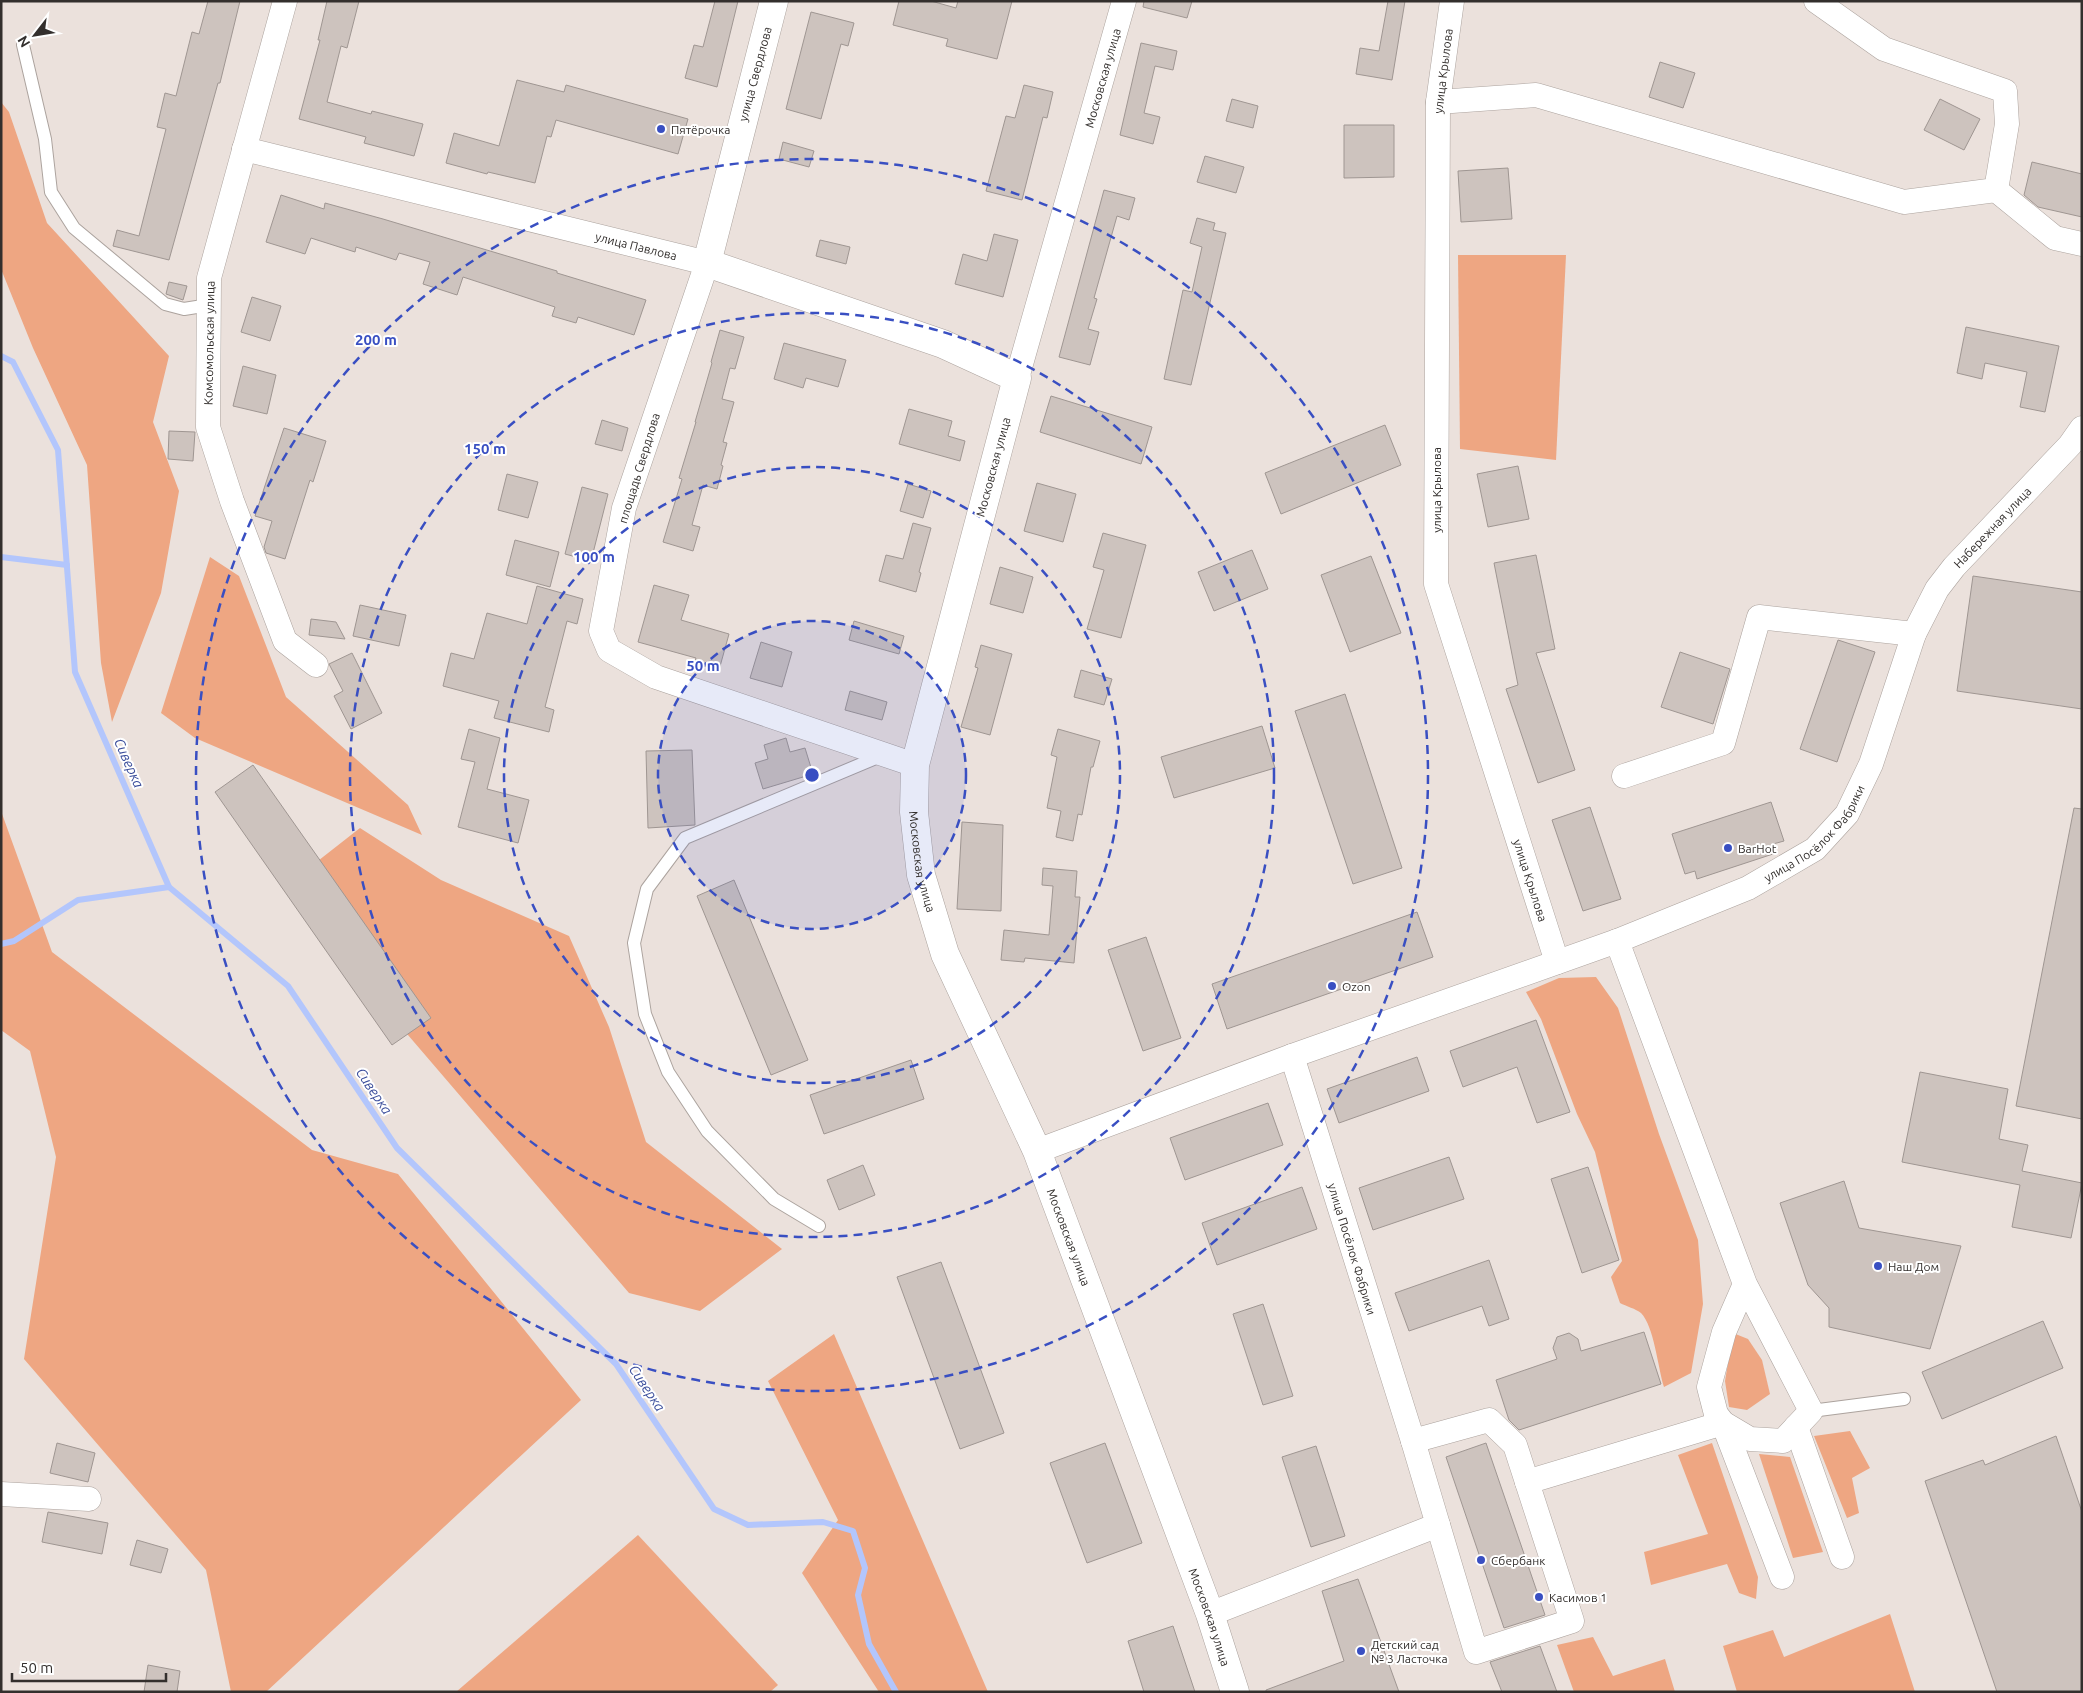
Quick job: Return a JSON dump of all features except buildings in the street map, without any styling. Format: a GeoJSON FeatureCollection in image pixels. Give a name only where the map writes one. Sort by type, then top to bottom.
{"type":"FeatureCollection","features":[{"type":"Feature","properties":{"kind":"main road","name":"улица Свердлова"},"geometry":{"type":"LineString","coordinates":[[707,263],[774,1]]}},
{"type":"Feature","properties":{"kind":"main road","name":"улица Павлова"},"geometry":{"type":"LineString","coordinates":[[707,263],[943,344],[1017,378]]}},
{"type":"Feature","properties":{"kind":"main road","name":"Московская улица"},"geometry":{"type":"LineString","coordinates":[[1017,378],[915,764],[914,812],[921,875],[945,954],[1037,1151],[1210,1614],[1235,1692]]}},
{"type":"Feature","properties":{"kind":"street","name":"Комсомольская улица"},"geometry":{"type":"LineString","coordinates":[[285,1],[209,278],[208,427],[232,501],[285,642],[316,664]]}},
{"type":"Feature","properties":{"kind":"street","name":"Московская улица"},"geometry":{"type":"LineString","coordinates":[[1017,378],[1124,1]]}},
{"type":"Feature","properties":{"kind":"street","name":"улица Крылова"},"geometry":{"type":"LineString","coordinates":[[1452,1],[1438,102],[1436,584],[1557,962]]}},
{"type":"Feature","properties":{"kind":"street"},"geometry":{"type":"LineString","coordinates":[[1816,1],[1884,49],[2005,91],[2007,124],[1996,190]]}},
{"type":"Feature","properties":{"kind":"street"},"geometry":{"type":"LineString","coordinates":[[1438,102],[1536,95],[1904,202],[1996,190],[2054,238],[2082,244]]}},
{"type":"Feature","properties":{"kind":"street","name":"улица Павлова"},"geometry":{"type":"LineString","coordinates":[[244,149],[707,263]]}},
{"type":"Feature","properties":{"kind":"street","name":"площадь Свердлова"},"geometry":{"type":"LineString","coordinates":[[707,263],[624,508],[601,631],[609,650],[656,678],[915,764]]}},
{"type":"Feature","properties":{"kind":"street","name":"Набережная улица"},"geometry":{"type":"LineString","coordinates":[[1914,634],[1937,589],[1954,567],[2070,445],[2082,428]]}},
{"type":"Feature","properties":{"kind":"street"},"geometry":{"type":"LineString","coordinates":[[1624,776],[1723,743],[1760,617],[1914,634]]}},
{"type":"Feature","properties":{"kind":"street","name":"улица Посёлок Фабрики"},"geometry":{"type":"LineString","coordinates":[[1037,1151],[1292,1056],[1617,941],[1748,888],[1815,849],[1847,814],[1871,764],[1914,634]]}},
{"type":"Feature","properties":{"kind":"street"},"geometry":{"type":"LineString","coordinates":[[1617,941],[1745,1284],[1804,1419],[1842,1557]]}},
{"type":"Feature","properties":{"kind":"street","name":"улица Посёлок Фабрики"},"geometry":{"type":"LineString","coordinates":[[1292,1056],[1413,1441],[1476,1652],[1572,1621],[1515,1445],[1489,1420],[1413,1441]]}},
{"type":"Feature","properties":{"kind":"street"},"geometry":{"type":"LineString","coordinates":[[1745,1284],[1724,1332],[1709,1387],[1716,1414],[1723,1423],[1782,1577]]}},
{"type":"Feature","properties":{"kind":"street"},"geometry":{"type":"LineString","coordinates":[[1527,1482],[1723,1423],[1750,1439],[1783,1441],[1804,1419]]}},
{"type":"Feature","properties":{"kind":"street"},"geometry":{"type":"LineString","coordinates":[[2,1499],[89,1498]]}},
{"type":"Feature","properties":{"kind":"street"},"geometry":{"type":"LineString","coordinates":[[1210,1614],[1438,1525]]}},
{"type":"Feature","properties":{"kind":"lane"},"geometry":{"type":"LineString","coordinates":[[22,44],[45,139],[51,192],[74,228],[165,304],[184,309],[209,305]]}},
{"type":"Feature","properties":{"kind":"lane"},"geometry":{"type":"LineString","coordinates":[[819,1226],[774,1199],[707,1131],[668,1072],[645,1014],[634,943],[647,889],[685,838],[884,754]]}},
{"type":"Feature","properties":{"kind":"lane"},"geometry":{"type":"LineString","coordinates":[[1804,1419],[1904,1399]]}},
{"type":"Feature","properties":{"kind":"shaded area"},"geometry":{"type":"Polygon","coordinates":[[[1,102],[9,112],[47,223],[169,356],[153,422],[179,491],[161,593],[112,722],[101,663],[87,465],[33,348],[1,269],[1,102]]]}},
{"type":"Feature","properties":{"kind":"shaded area"},"geometry":{"type":"Polygon","coordinates":[[[1458,255],[1566,255],[1556,460],[1460,449],[1458,255]]]}},
{"type":"Feature","properties":{"kind":"shaded area"},"geometry":{"type":"Polygon","coordinates":[[[210,557],[239,576],[286,697],[408,805],[422,835],[195,738],[161,713],[210,557]]]}},
{"type":"Feature","properties":{"kind":"shaded area"},"geometry":{"type":"Polygon","coordinates":[[[1,811],[52,952],[312,1150],[398,1174],[581,1400],[266,1692],[231,1692],[206,1570],[24,1359],[56,1157],[30,1051],[1,1030],[1,811]]]}},
{"type":"Feature","properties":{"kind":"shaded area"},"geometry":{"type":"Polygon","coordinates":[[[360,828],[441,880],[569,936],[609,1027],[646,1142],[782,1249],[700,1311],[629,1293],[348,965],[314,864],[360,828]]]}},
{"type":"Feature","properties":{"kind":"shaded area"},"geometry":{"type":"Polygon","coordinates":[[[1596,977],[1618,1008],[1659,1134],[1698,1240],[1703,1304],[1691,1373],[1664,1387],[1652,1337],[1645,1319],[1641,1313],[1620,1303],[1611,1277],[1622,1261],[1595,1152],[1577,1114],[1541,1019],[1526,992],[1559,978],[1596,977]]]}},
{"type":"Feature","properties":{"kind":"shaded area"},"geometry":{"type":"Polygon","coordinates":[[[1733,1333],[1748,1339],[1762,1360],[1770,1394],[1747,1410],[1729,1407],[1725,1381],[1733,1333]]]}},
{"type":"Feature","properties":{"kind":"shaded area"},"geometry":{"type":"Polygon","coordinates":[[[834,1334],[988,1692],[879,1692],[802,1573],[838,1520],[768,1381],[834,1334]]]}},
{"type":"Feature","properties":{"kind":"shaded area"},"geometry":{"type":"Polygon","coordinates":[[[1850,1431],[1870,1468],[1852,1478],[1859,1513],[1847,1518],[1814,1436],[1850,1431]]]}},
{"type":"Feature","properties":{"kind":"shaded area"},"geometry":{"type":"Polygon","coordinates":[[[1712,1443],[1758,1577],[1756,1599],[1739,1593],[1727,1564],[1651,1585],[1644,1552],[1708,1534],[1678,1455],[1712,1443]]]}},
{"type":"Feature","properties":{"kind":"shaded area"},"geometry":{"type":"Polygon","coordinates":[[[1759,1454],[1790,1457],[1823,1552],[1793,1558],[1759,1454]]]}},
{"type":"Feature","properties":{"kind":"shaded area"},"geometry":{"type":"Polygon","coordinates":[[[638,1535],[778,1685],[770,1692],[456,1692],[638,1535]]]}},
{"type":"Feature","properties":{"kind":"shaded area"},"geometry":{"type":"Polygon","coordinates":[[[1890,1614],[1915,1692],[1737,1692],[1723,1646],[1773,1630],[1784,1657],[1890,1614]]]}},
{"type":"Feature","properties":{"kind":"shaded area"},"geometry":{"type":"Polygon","coordinates":[[[1593,1637],[1613,1676],[1665,1659],[1675,1692],[1574,1692],[1557,1645],[1593,1637]]]}},
{"type":"Feature","properties":{"kind":"waterway","name":"Сиверка"},"geometry":{"type":"LineString","coordinates":[[1,356],[13,362],[58,450],[75,672],[169,887],[288,986],[397,1148],[616,1364],[714,1509],[748,1525],[823,1522],[853,1531],[865,1568],[858,1595],[869,1644],[896,1692]]}},
{"type":"Feature","properties":{"kind":"waterway"},"geometry":{"type":"LineString","coordinates":[[1,557],[67,565]]}},
{"type":"Feature","properties":{"kind":"waterway"},"geometry":{"type":"LineString","coordinates":[[1,944],[14,941],[78,900],[169,887]]}},
{"type":"Feature","properties":{"kind":"place","name":"Пятёрочка"},"geometry":{"type":"Point","coordinates":[661,129]}},
{"type":"Feature","properties":{"kind":"place","name":"BarHot"},"geometry":{"type":"Point","coordinates":[1728,848]}},
{"type":"Feature","properties":{"kind":"place","name":"Ozon"},"geometry":{"type":"Point","coordinates":[1332,986]}},
{"type":"Feature","properties":{"kind":"place","name":"Наш Дом"},"geometry":{"type":"Point","coordinates":[1878,1266]}},
{"type":"Feature","properties":{"kind":"place","name":"Сбербанк"},"geometry":{"type":"Point","coordinates":[1481,1560]}},
{"type":"Feature","properties":{"kind":"place","name":"Касимов 1"},"geometry":{"type":"Point","coordinates":[1539,1597]}},
{"type":"Feature","properties":{"kind":"place","name":"Детский сад № 3 Ласточка"},"geometry":{"type":"Point","coordinates":[1361,1651]}}]}
